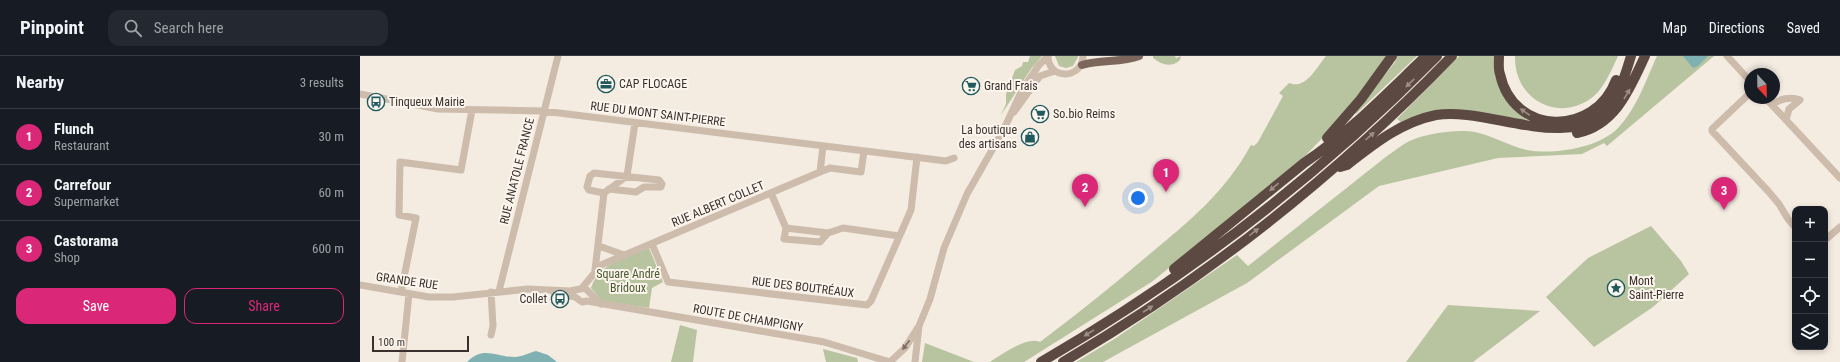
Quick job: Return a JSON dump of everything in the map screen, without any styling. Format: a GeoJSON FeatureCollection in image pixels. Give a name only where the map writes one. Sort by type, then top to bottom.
{"type":"FeatureCollection","features":[{"type":"Feature","properties":{"kind":"highway"},"geometry":{"type":"LineString","coordinates":[[1304,163],[1333,132],[1392,56]]}},
{"type":"Feature","properties":{"kind":"highway"},"geometry":{"type":"LineString","coordinates":[[1122,313],[1147,290],[1195,254],[1304,163],[1317,154],[1375,104],[1426,56]]}},
{"type":"Feature","properties":{"kind":"highway"},"geometry":{"type":"LineString","coordinates":[[1041,362],[1122,313],[1206,255],[1310,173],[1374,118],[1438,56]]}},
{"type":"Feature","properties":{"kind":"highway"},"geometry":{"type":"LineString","coordinates":[[1063,362],[1129,321],[1212,264],[1330,171],[1382,124],[1452,56]]}},
{"type":"Feature","properties":{"kind":"highway"},"geometry":{"type":"LineString","coordinates":[[1499,56],[1499,74],[1505,89],[1517,106],[1534,118],[1553,122],[1571,120],[1588,114],[1603,102],[1614,86],[1624,56]]}},
{"type":"Feature","properties":{"kind":"highway"},"geometry":{"type":"LineString","coordinates":[[1330,171],[1346,165],[1392,132],[1422,119],[1438,115],[1481,116],[1549,129],[1577,126],[1592,120],[1604,112],[1611,104],[1619,90],[1631,56]]}},
{"type":"Feature","properties":{"kind":"highway"},"geometry":{"type":"LineString","coordinates":[[1549,129],[1560,135],[1580,132],[1596,126],[1608,118],[1628,93],[1645,56]]}},
{"type":"Feature","properties":{"kind":"main road"},"geometry":{"type":"LineString","coordinates":[[1098,56],[1112,60]]}},
{"type":"Feature","properties":{"kind":"main road"},"geometry":{"type":"LineString","coordinates":[[1082,65],[1112,60],[1123,60],[1140,56]]}},
{"type":"Feature","properties":{"kind":"street","name":"RUE ANATOLE FRANCE"},"geometry":{"type":"LineString","coordinates":[[499,291],[558,56]]}},
{"type":"Feature","properties":{"kind":"street"},"geometry":{"type":"LineString","coordinates":[[1048,56],[1050,64],[1055,71],[1059,74],[1069,74],[1078,70],[1082,65],[1083,56]]}},
{"type":"Feature","properties":{"kind":"street"},"geometry":{"type":"LineString","coordinates":[[1012,115],[1014,104],[1022,90],[1039,65],[1048,56]]}},
{"type":"Feature","properties":{"kind":"street"},"geometry":{"type":"LineString","coordinates":[[1727,56],[1744,74]]}},
{"type":"Feature","properties":{"kind":"street"},"geometry":{"type":"LineString","coordinates":[[890,362],[905,348],[919,326],[930,299],[944,248],[967,194],[1012,115],[1040,76],[1055,71]]}},
{"type":"Feature","properties":{"kind":"street","name":"RUE DU MONT SAINT-PIERRE"},"geometry":{"type":"LineString","coordinates":[[360,94],[438,109],[543,112],[946,161],[954,158]]}},
{"type":"Feature","properties":{"kind":"street"},"geometry":{"type":"LineString","coordinates":[[1786,120],[1789,109],[1800,100],[1796,98],[1786,99],[1777,101],[1772,105],[1840,178]]}},
{"type":"Feature","properties":{"kind":"street"},"geometry":{"type":"LineString","coordinates":[[1744,99],[1712,128],[1712,131],[1768,191],[1792,224]]}},
{"type":"Feature","properties":{"kind":"street"},"geometry":{"type":"LineString","coordinates":[[400,292],[416,218],[398,216],[400,162],[461,170],[472,110]]}},
{"type":"Feature","properties":{"kind":"street"},"geometry":{"type":"LineString","coordinates":[[577,298],[576,294],[590,280],[595,270],[607,191],[627,176],[635,123]]}},
{"type":"Feature","properties":{"kind":"street"},"geometry":{"type":"LineString","coordinates":[[820,172],[823,146]]}},
{"type":"Feature","properties":{"kind":"street","name":"RUE ALBERT COLLET"},"geometry":{"type":"LineString","coordinates":[[595,270],[601,265],[624,255],[830,168],[861,172],[864,151]]}},
{"type":"Feature","properties":{"kind":"street","name":"RUE DES BOUTRÉAUX"},"geometry":{"type":"LineString","coordinates":[[652,244],[668,282],[867,305],[871,301],[911,210],[917,157]]}},
{"type":"Feature","properties":{"kind":"street"},"geometry":{"type":"LineString","coordinates":[[594,174],[627,176],[659,180],[662,184],[661,187],[644,187],[636,192],[589,190],[587,187],[590,176],[594,174]]}},
{"type":"Feature","properties":{"kind":"street"},"geometry":{"type":"LineString","coordinates":[[771,193],[786,228],[784,239],[820,242],[828,233]]}},
{"type":"Feature","properties":{"kind":"street"},"geometry":{"type":"LineString","coordinates":[[1828,237],[1840,227]]}},
{"type":"Feature","properties":{"kind":"street"},"geometry":{"type":"LineString","coordinates":[[786,228],[828,233],[843,228],[899,236]]}},
{"type":"Feature","properties":{"kind":"street"},"geometry":{"type":"LineString","coordinates":[[599,246],[624,255]]}},
{"type":"Feature","properties":{"kind":"street"},"geometry":{"type":"LineString","coordinates":[[587,301],[590,292],[590,280]]}},
{"type":"Feature","properties":{"kind":"street","name":"GRANDE RUE"},"geometry":{"type":"LineString","coordinates":[[360,285],[429,297],[453,297],[499,291]]}},
{"type":"Feature","properties":{"kind":"street"},"geometry":{"type":"LineString","coordinates":[[581,288],[590,292],[601,304]]}},
{"type":"Feature","properties":{"kind":"street","name":"ROUTE DE CHAMPIGNY"},"geometry":{"type":"LineString","coordinates":[[553,292],[570,291],[581,288]]}},
{"type":"Feature","properties":{"kind":"street","name":"ROUTE DE CHAMPIGNY"},"geometry":{"type":"LineString","coordinates":[[499,291],[528,289],[553,292],[577,298],[580,301],[824,342],[890,362]]}},
{"type":"Feature","properties":{"kind":"street"},"geometry":{"type":"LineString","coordinates":[[491,292],[493,326],[491,335]]}},
{"type":"Feature","properties":{"kind":"street"},"geometry":{"type":"LineString","coordinates":[[402,362],[409,294]]}},
{"type":"Feature","properties":{"kind":"street"},"geometry":{"type":"LineString","coordinates":[[916,362],[919,326]]}},
{"type":"Feature","properties":{"kind":"green space"},"geometry":{"type":"Polygon","coordinates":[[[1030,56],[1042,56],[1031,69],[1001,115],[1006,104],[1006,94],[1015,70],[1022,66],[1023,62],[1028,62],[1030,56]]]}},
{"type":"Feature","properties":{"kind":"green space"},"geometry":{"type":"Polygon","coordinates":[[[1055,56],[1078,57],[1073,66],[1066,68],[1059,66],[1055,56]]]}},
{"type":"Feature","properties":{"kind":"green space"},"geometry":{"type":"Polygon","coordinates":[[[1153,56],[1175,56],[1176,58],[1181,56],[1180,60],[1177,62],[1166,65],[1153,58],[1153,56]]]}},
{"type":"Feature","properties":{"kind":"green space"},"geometry":{"type":"Polygon","coordinates":[[[1326,56],[1387,56],[1383,64],[1337,123],[1306,155],[1153,281],[1024,362],[990,362],[1021,344],[1035,341],[1040,342],[1161,245],[1190,219],[1217,193],[1251,145],[1254,146],[1258,142],[1283,96],[1279,93],[1289,83],[1295,84],[1306,81],[1326,56]]]}},
{"type":"Feature","properties":{"kind":"green space"},"geometry":{"type":"Polygon","coordinates":[[[1397,56],[1417,56],[1356,114],[1355,112],[1395,62],[1397,56]]]}},
{"type":"Feature","properties":{"kind":"green space"},"geometry":{"type":"Polygon","coordinates":[[[1459,56],[1496,56],[1501,87],[1534,121],[1461,111],[1412,118],[1401,122],[1397,119],[1459,56]]]}},
{"type":"Feature","properties":{"kind":"green space"},"geometry":{"type":"Polygon","coordinates":[[[1515,56],[1618,56],[1608,77],[1594,96],[1581,104],[1567,108],[1554,108],[1541,103],[1531,96],[1522,85],[1517,72],[1515,56]]]}},
{"type":"Feature","properties":{"kind":"green space"},"geometry":{"type":"Polygon","coordinates":[[[1657,56],[1714,56],[1607,146],[1604,143],[1582,154],[1498,158],[1379,186],[1247,283],[1103,362],[1076,362],[1116,338],[1237,255],[1248,266],[1387,156],[1412,140],[1426,135],[1443,132],[1468,131],[1482,134],[1527,150],[1538,151],[1563,151],[1600,141],[1618,128],[1631,112],[1657,56]]]}},
{"type":"Feature","properties":{"kind":"green space"},"geometry":{"type":"Polygon","coordinates":[[[1651,226],[1681,261],[1689,274],[1653,307],[1594,347],[1546,297],[1588,258],[1651,226]]]}},
{"type":"Feature","properties":{"kind":"green space","name":"Square André Bridoux"},"geometry":{"type":"Polygon","coordinates":[[[649,248],[663,282],[652,288],[649,308],[602,301],[591,288],[600,272],[623,258],[649,248]]]}},
{"type":"Feature","properties":{"kind":"green space"},"geometry":{"type":"Polygon","coordinates":[[[1448,305],[1540,311],[1473,362],[1406,362],[1448,305]]]}},
{"type":"Feature","properties":{"kind":"green space"},"geometry":{"type":"Polygon","coordinates":[[[680,325],[697,330],[693,362],[671,362],[680,325]]]}},
{"type":"Feature","properties":{"kind":"green space"},"geometry":{"type":"Polygon","coordinates":[[[925,343],[974,362],[922,362],[925,343]]]}},
{"type":"Feature","properties":{"kind":"green space"},"geometry":{"type":"Polygon","coordinates":[[[823,349],[857,358],[858,362],[826,362],[823,349]]]}},
{"type":"Feature","properties":{"kind":"water"},"geometry":{"type":"Polygon","coordinates":[[[1683,56],[1708,56],[1698,66],[1693,68],[1683,56]]]}},
{"type":"Feature","properties":{"kind":"water"},"geometry":{"type":"Polygon","coordinates":[[[536,351],[548,355],[557,362],[467,362],[473,357],[484,353],[515,357],[536,351]]]}},
{"type":"Feature","properties":{"kind":"place","name":"CAP FLOCAGE"},"geometry":{"type":"Point","coordinates":[606,84]}},
{"type":"Feature","properties":{"kind":"place","name":"Grand Frais"},"geometry":{"type":"Point","coordinates":[971,86]}},
{"type":"Feature","properties":{"kind":"place","name":"Tinqueux Mairie"},"geometry":{"type":"Point","coordinates":[376,102]}},
{"type":"Feature","properties":{"kind":"place","name":"So.bio Reims"},"geometry":{"type":"Point","coordinates":[1040,114]}},
{"type":"Feature","properties":{"kind":"place","name":"La boutique des artisans"},"geometry":{"type":"Point","coordinates":[1030,137]}},
{"type":"Feature","properties":{"kind":"place","name":"Flunch"},"geometry":{"type":"Point","coordinates":[1166,192]}},
{"type":"Feature","properties":{"kind":"place","name":"Carrefour"},"geometry":{"type":"Point","coordinates":[1085,207]}},
{"type":"Feature","properties":{"kind":"place","name":"Castorama"},"geometry":{"type":"Point","coordinates":[1724,210]}},
{"type":"Feature","properties":{"kind":"place","name":"Mont Saint-Pierre"},"geometry":{"type":"Point","coordinates":[1616,288]}},
{"type":"Feature","properties":{"kind":"place","name":"Collet"},"geometry":{"type":"Point","coordinates":[560,299]}}]}
